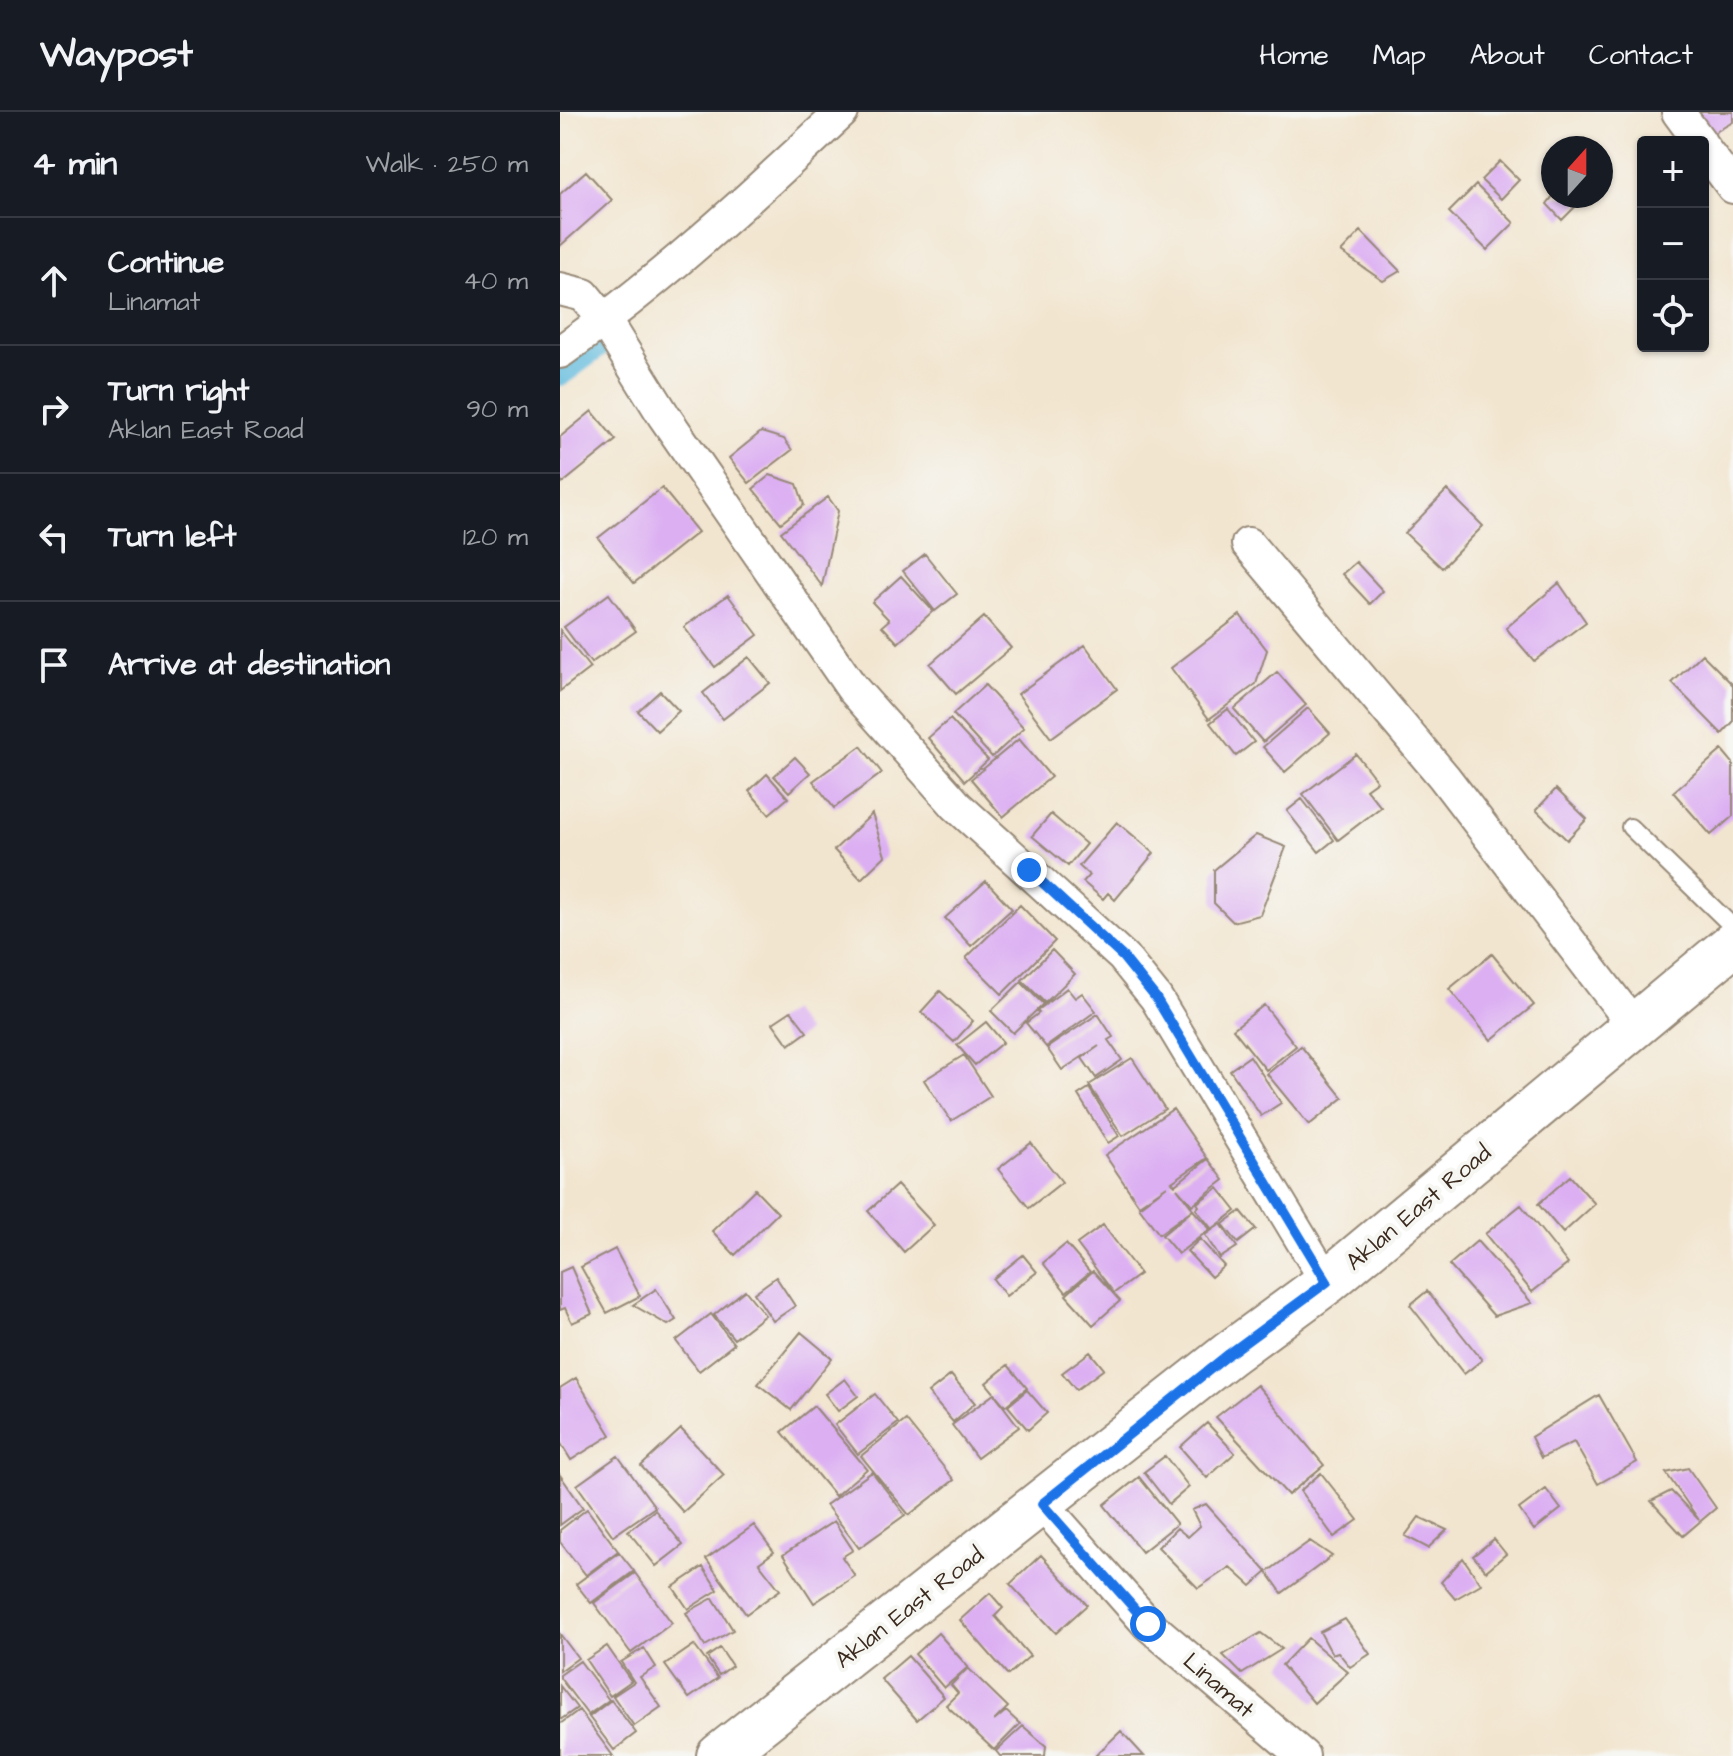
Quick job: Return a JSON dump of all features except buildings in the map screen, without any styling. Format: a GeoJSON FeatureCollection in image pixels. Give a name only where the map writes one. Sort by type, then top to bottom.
{"type":"FeatureCollection","features":[{"type":"Feature","properties":{"kind":"main road","name":"Aklan East Road"},"geometry":{"type":"LineString","coordinates":[[719,1756],[1229,1354],[1327,1282],[1733,944]]}},
{"type":"Feature","properties":{"kind":"street"},"geometry":{"type":"LineString","coordinates":[[560,352],[605,321],[725,221],[842,112]]}},
{"type":"Feature","properties":{"kind":"street"},"geometry":{"type":"LineString","coordinates":[[1678,112],[1695,136]]}},
{"type":"Feature","properties":{"kind":"street"},"geometry":{"type":"LineString","coordinates":[[1709,155],[1733,187]]}},
{"type":"Feature","properties":{"kind":"street"},"geometry":{"type":"LineString","coordinates":[[560,289],[584,295],[605,321],[664,416],[852,688],[957,806],[1123,957],[1156,998],[1327,1282]]}},
{"type":"Feature","properties":{"kind":"street"},"geometry":{"type":"LineString","coordinates":[[1248,544],[1444,777],[1635,1027]]}},
{"type":"Feature","properties":{"kind":"street","name":"Linamat"},"geometry":{"type":"LineString","coordinates":[[1042,1504],[1148,1624],[1303,1756]]}},
{"type":"Feature","properties":{"kind":"lane"},"geometry":{"type":"LineString","coordinates":[[1630,827],[1733,927]]}},
{"type":"Feature","properties":{"kind":"waterway"},"geometry":{"type":"LineString","coordinates":[[560,372],[602,341]]}},
{"type":"Feature","properties":{"kind":"route"},"geometry":{"type":"LineString","coordinates":[[1029,870],[1123,957],[1156,998],[1327,1282],[1229,1354],[1042,1504],[1148,1624]]}}]}
